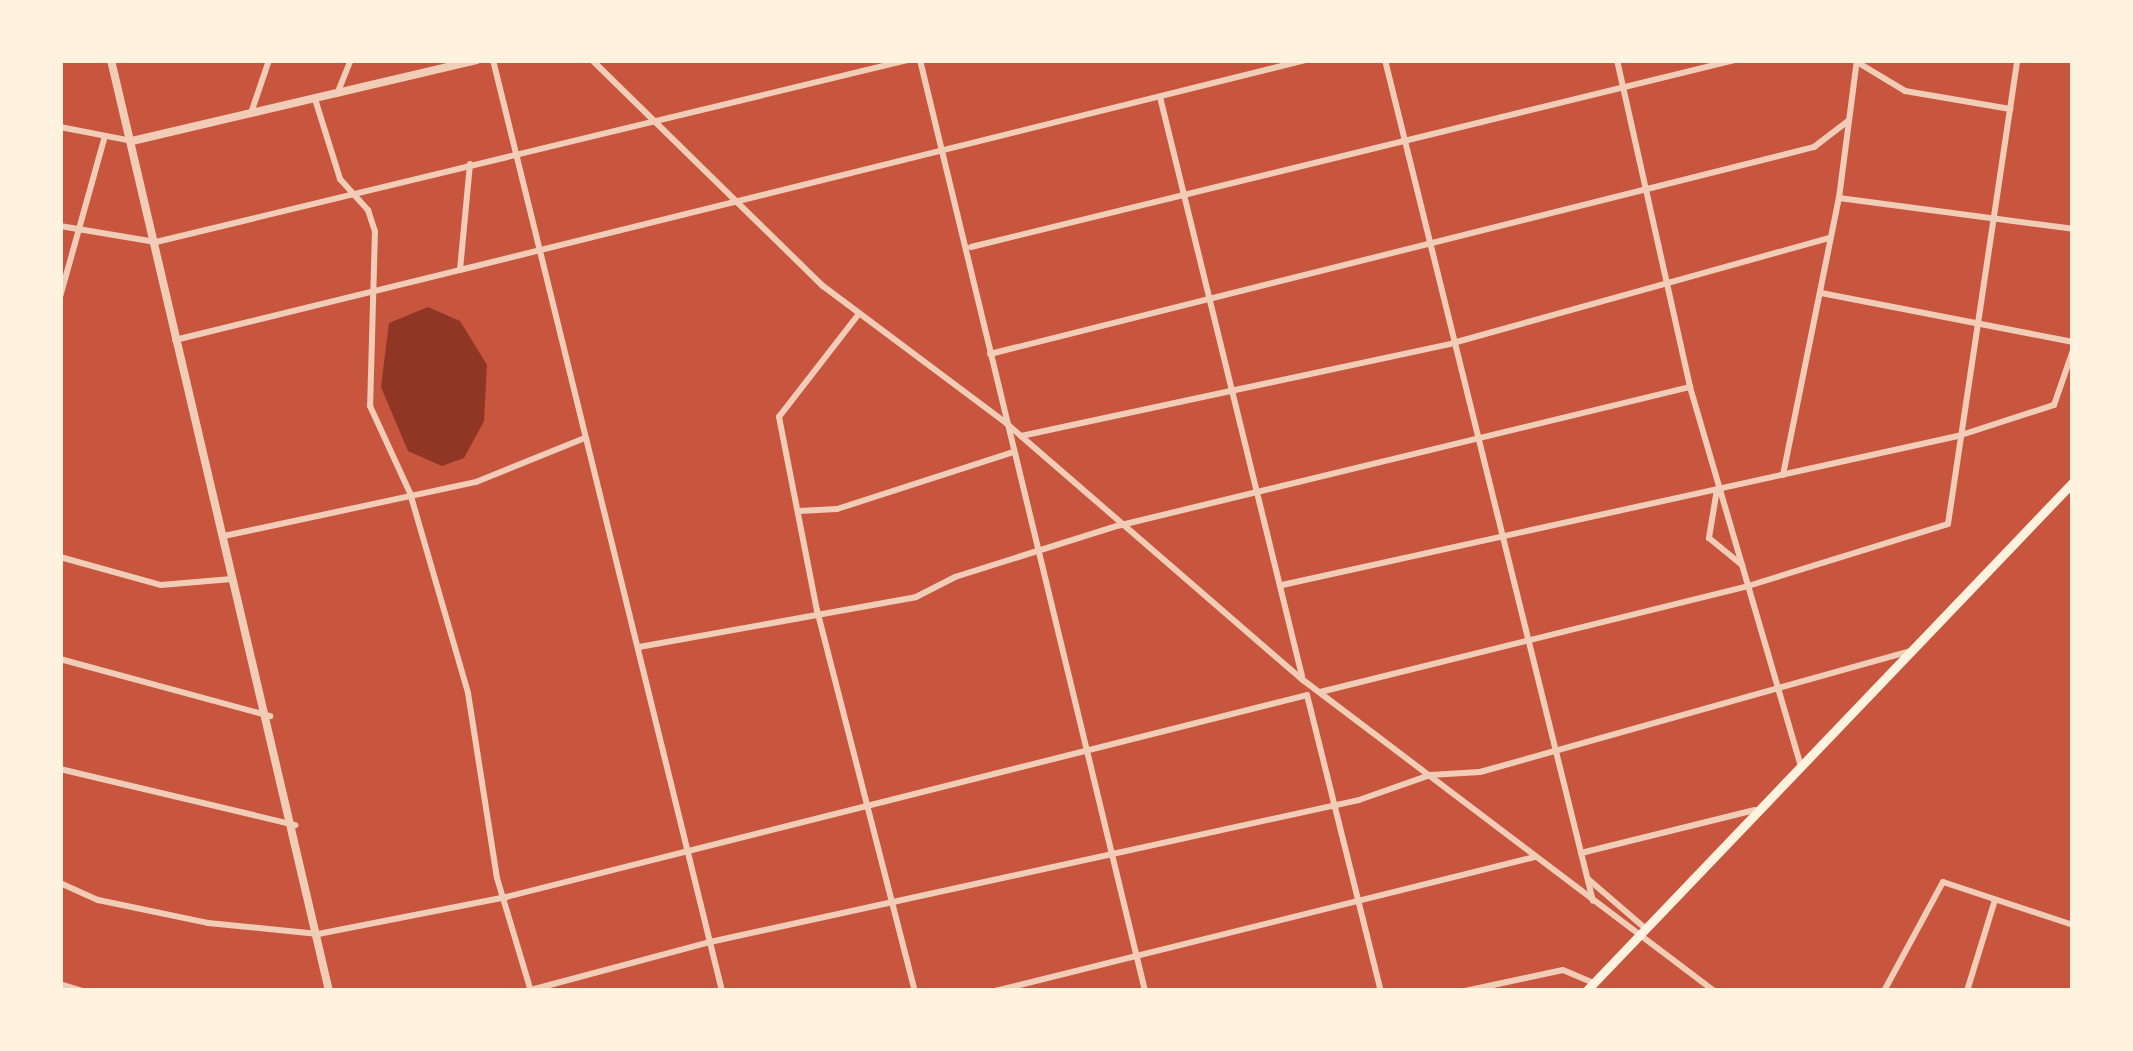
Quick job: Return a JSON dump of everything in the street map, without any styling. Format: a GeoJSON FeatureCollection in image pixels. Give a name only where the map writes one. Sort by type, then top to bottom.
{"type":"FeatureCollection","features":[{"type":"Feature","properties":{"kind":"highway"},"geometry":{"type":"LineString","coordinates":[[1590,987],[2073,482]]}},
{"type":"Feature","properties":{"kind":"street"},"geometry":{"type":"LineString","coordinates":[[111,60],[295,825],[329,991]]}},
{"type":"Feature","properties":{"kind":"street"},"geometry":{"type":"LineString","coordinates":[[251,114],[269,60]]}},
{"type":"Feature","properties":{"kind":"street"},"geometry":{"type":"LineString","coordinates":[[337,94],[351,60]]}},
{"type":"Feature","properties":{"kind":"street"},"geometry":{"type":"LineString","coordinates":[[60,127],[104,139],[132,140],[477,60]]}},
{"type":"Feature","properties":{"kind":"street"},"geometry":{"type":"LineString","coordinates":[[493,60],[537,256],[639,646],[722,991]]}},
{"type":"Feature","properties":{"kind":"street"},"geometry":{"type":"LineString","coordinates":[[592,60],[732,200],[859,314],[1006,423],[1117,526],[1303,680],[1593,903],[1641,932]]}},
{"type":"Feature","properties":{"kind":"street"},"geometry":{"type":"LineString","coordinates":[[60,226],[156,242],[908,60]]}},
{"type":"Feature","properties":{"kind":"street"},"geometry":{"type":"LineString","coordinates":[[920,60],[971,247],[1006,423],[1145,991]]}},
{"type":"Feature","properties":{"kind":"street"},"geometry":{"type":"LineString","coordinates":[[175,340],[460,270],[537,256],[732,200],[1306,60]]}},
{"type":"Feature","properties":{"kind":"street"},"geometry":{"type":"LineString","coordinates":[[1385,60],[1593,903]]}},
{"type":"Feature","properties":{"kind":"street"},"geometry":{"type":"LineString","coordinates":[[1617,60],[1649,186],[1690,387],[1800,765]]}},
{"type":"Feature","properties":{"kind":"street"},"geometry":{"type":"LineString","coordinates":[[971,247],[1187,198],[1406,137],[1735,60]]}},
{"type":"Feature","properties":{"kind":"street"},"geometry":{"type":"LineString","coordinates":[[1320,692],[1748,586],[1948,524],[2018,60]]}},
{"type":"Feature","properties":{"kind":"street"},"geometry":{"type":"LineString","coordinates":[[1783,475],[1839,198],[1857,61],[1905,91],[2010,109]]}},
{"type":"Feature","properties":{"kind":"street"},"geometry":{"type":"LineString","coordinates":[[1160,97],[1381,991]]}},
{"type":"Feature","properties":{"kind":"street"},"geometry":{"type":"LineString","coordinates":[[315,99],[334,164],[375,231],[370,406],[410,493],[468,693],[506,897],[529,990],[710,942],[1334,804],[1430,775],[1480,772],[1915,650]]}},
{"type":"Feature","properties":{"kind":"street"},"geometry":{"type":"LineString","coordinates":[[990,354],[1429,240],[1814,147],[1848,121]]}},
{"type":"Feature","properties":{"kind":"street"},"geometry":{"type":"LineString","coordinates":[[60,297],[84,232],[104,139]]}},
{"type":"Feature","properties":{"kind":"street"},"geometry":{"type":"LineString","coordinates":[[460,270],[470,164]]}},
{"type":"Feature","properties":{"kind":"street"},"geometry":{"type":"LineString","coordinates":[[1839,198],[2073,229]]}},
{"type":"Feature","properties":{"kind":"street"},"geometry":{"type":"LineString","coordinates":[[1021,436],[1453,344],[1671,288],[1830,238]]}},
{"type":"Feature","properties":{"kind":"street"},"geometry":{"type":"LineString","coordinates":[[1282,585],[1718,485],[1958,436],[2054,405],[2073,346],[1979,322],[1821,293]]}},
{"type":"Feature","properties":{"kind":"street"},"geometry":{"type":"LineString","coordinates":[[859,314],[804,390],[781,407],[817,610],[915,991]]}},
{"type":"Feature","properties":{"kind":"street"},"geometry":{"type":"LineString","coordinates":[[639,646],[817,610],[916,597],[1038,550],[1117,526],[1262,496],[1690,387]]}},
{"type":"Feature","properties":{"kind":"street"},"geometry":{"type":"LineString","coordinates":[[224,536],[519,469],[585,437]]}},
{"type":"Feature","properties":{"kind":"street"},"geometry":{"type":"LineString","coordinates":[[797,511],[837,509],[1013,452]]}},
{"type":"Feature","properties":{"kind":"street"},"geometry":{"type":"LineString","coordinates":[[1718,485],[1709,538],[1742,565]]}},
{"type":"Feature","properties":{"kind":"street"},"geometry":{"type":"LineString","coordinates":[[60,557],[161,585],[236,579]]}},
{"type":"Feature","properties":{"kind":"street"},"geometry":{"type":"LineString","coordinates":[[60,659],[269,716]]}},
{"type":"Feature","properties":{"kind":"street"},"geometry":{"type":"LineString","coordinates":[[60,883],[98,900],[208,923],[318,934],[506,897],[684,848],[1306,695]]}},
{"type":"Feature","properties":{"kind":"street"},"geometry":{"type":"LineString","coordinates":[[60,769],[295,825]]}},
{"type":"Feature","properties":{"kind":"street"},"geometry":{"type":"LineString","coordinates":[[1580,853],[1758,809]]}},
{"type":"Feature","properties":{"kind":"street"},"geometry":{"type":"LineString","coordinates":[[995,991],[1535,857]]}},
{"type":"Feature","properties":{"kind":"street"},"geometry":{"type":"LineString","coordinates":[[1586,877],[1641,932],[1714,991]]}},
{"type":"Feature","properties":{"kind":"street"},"geometry":{"type":"LineString","coordinates":[[1884,991],[1937,885],[1951,883],[2073,926]]}},
{"type":"Feature","properties":{"kind":"street"},"geometry":{"type":"LineString","coordinates":[[1967,991],[1995,900]]}},
{"type":"Feature","properties":{"kind":"street"},"geometry":{"type":"LineString","coordinates":[[1465,991],[1563,970],[1590,987]]}},
{"type":"Feature","properties":{"kind":"street"},"geometry":{"type":"LineString","coordinates":[[60,984],[83,991]]}},
{"type":"Feature","properties":{"kind":"shaded area"},"geometry":{"type":"Polygon","coordinates":[[[428,307],[460,321],[487,365],[484,421],[464,458],[442,466],[408,451],[381,387],[389,323],[428,307]]]}}]}
